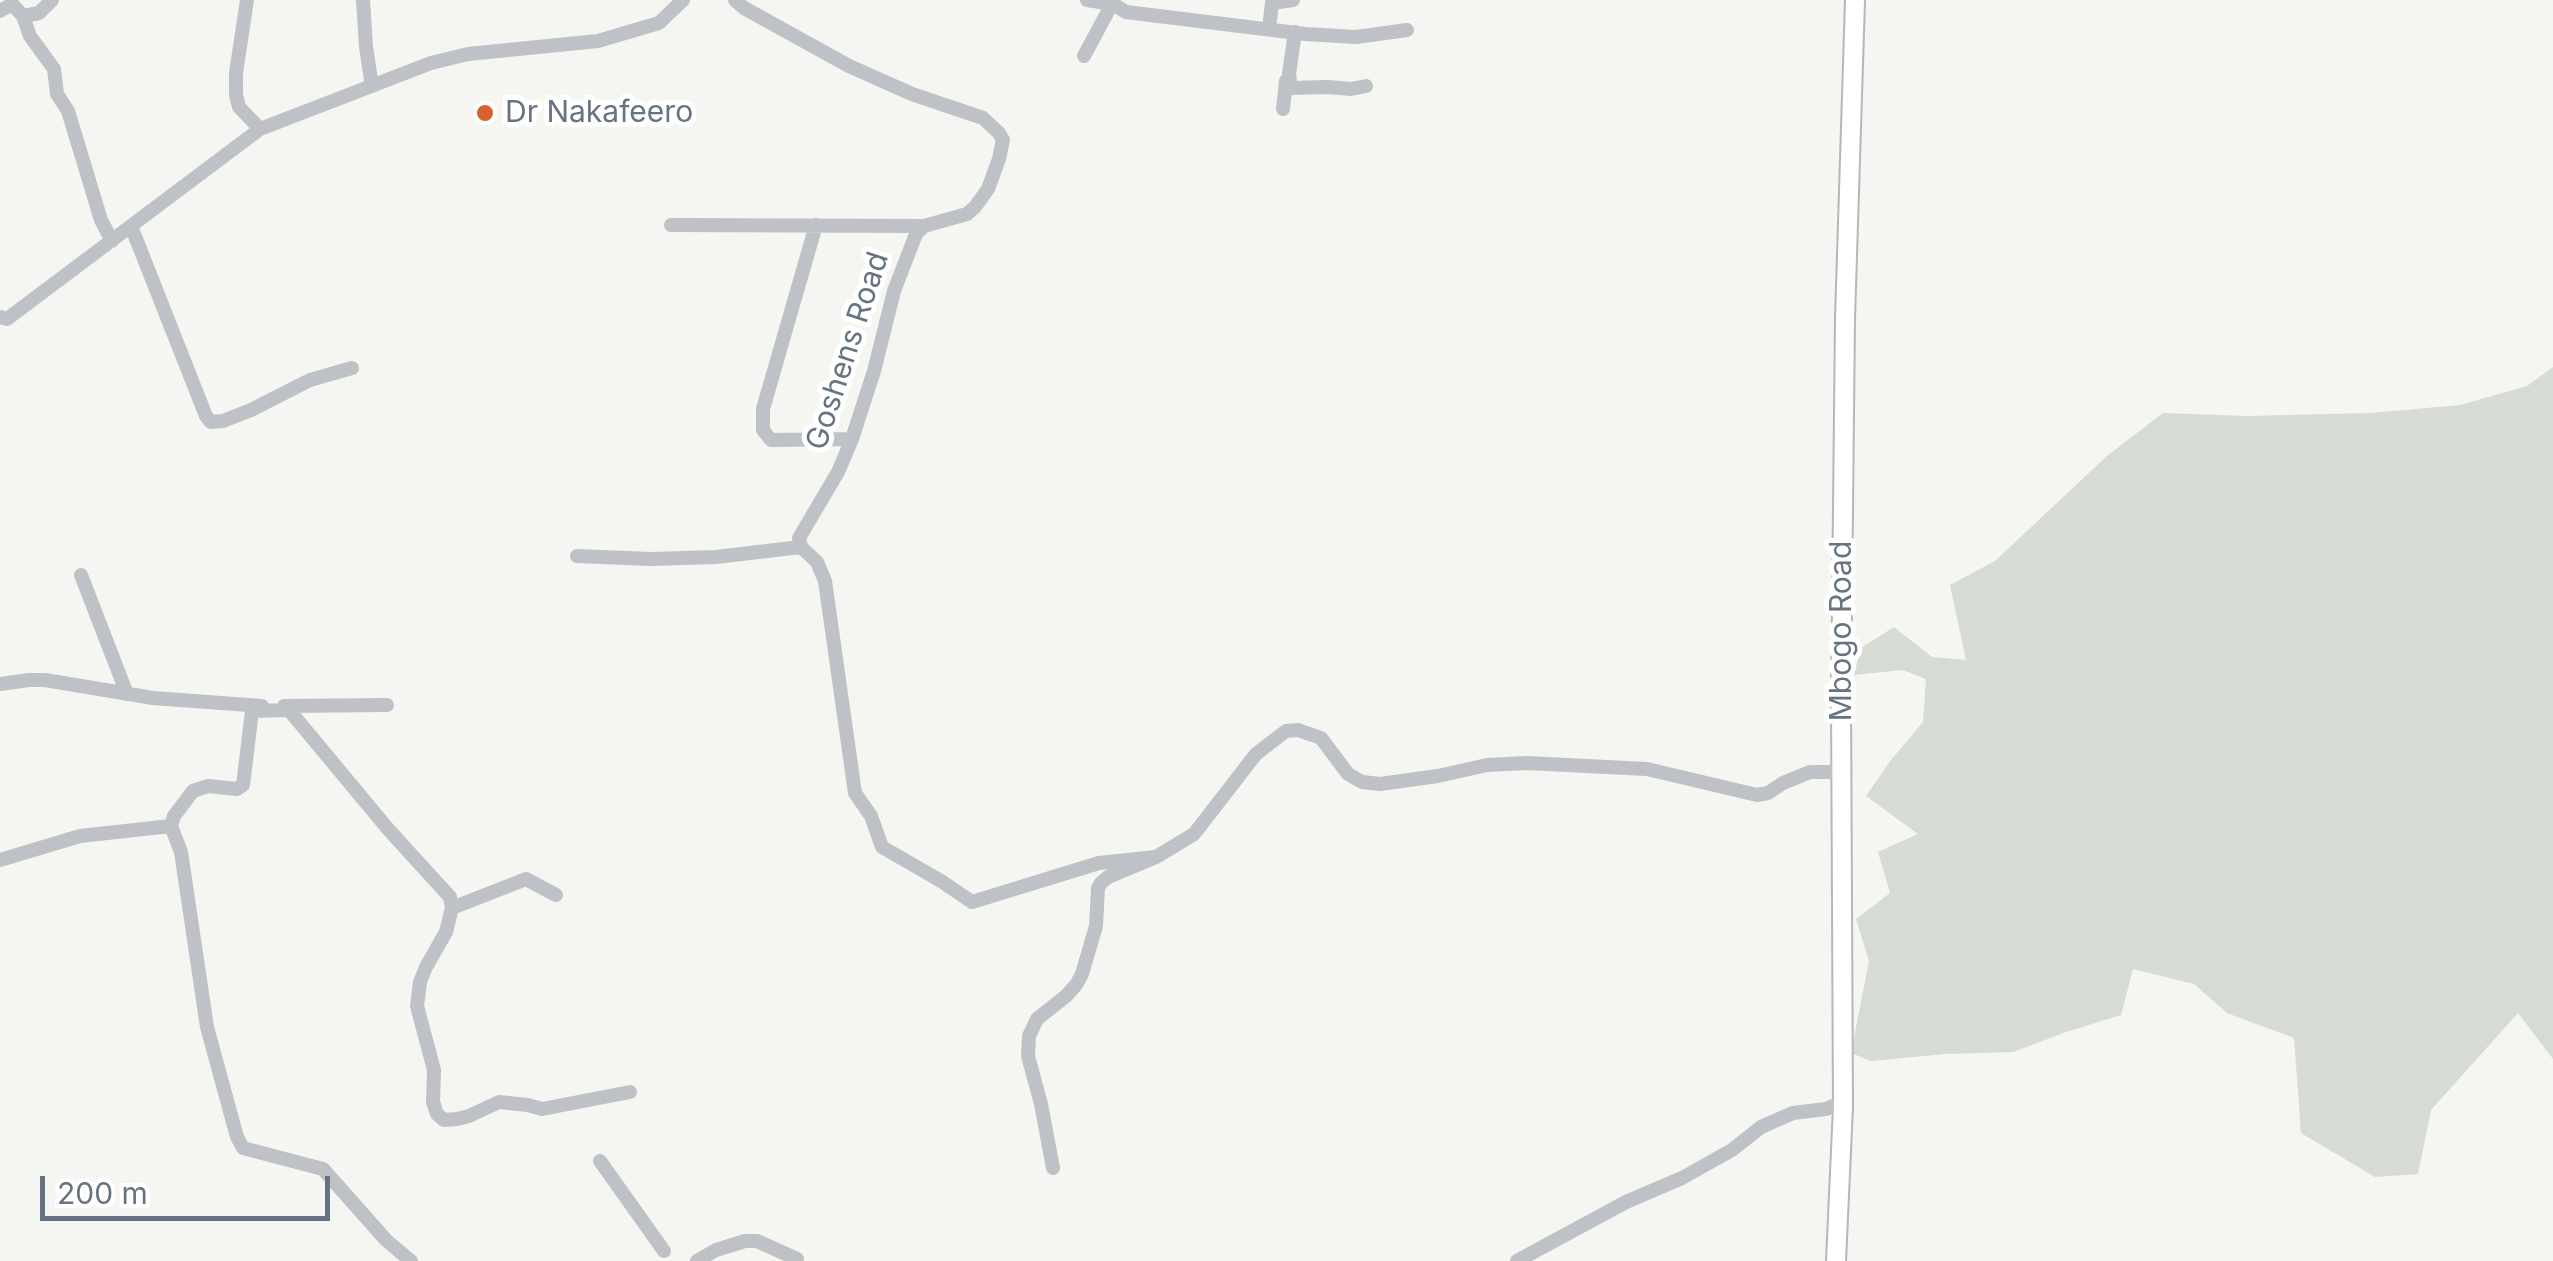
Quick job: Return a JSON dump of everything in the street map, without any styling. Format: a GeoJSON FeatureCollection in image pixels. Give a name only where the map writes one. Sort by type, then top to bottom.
{"type":"FeatureCollection","features":[{"type":"Feature","properties":{"kind":"main road","name":"Mbogo Road"},"geometry":{"type":"LineString","coordinates":[[1836,1261],[1844,1102],[1845,320],[1855,0]]}},
{"type":"Feature","properties":{"kind":"street"},"geometry":{"type":"LineString","coordinates":[[23,16],[39,13],[52,0]]}},
{"type":"Feature","properties":{"kind":"street"},"geometry":{"type":"LineString","coordinates":[[247,0],[236,96],[239,107],[260,129]]}},
{"type":"Feature","properties":{"kind":"street"},"geometry":{"type":"LineString","coordinates":[[363,0],[372,86]]}},
{"type":"Feature","properties":{"kind":"street"},"geometry":{"type":"LineString","coordinates":[[4,318],[260,129],[432,63],[468,54],[598,41],[659,23],[684,0]]}},
{"type":"Feature","properties":{"kind":"street","name":"Goshens Road"},"geometry":{"type":"LineString","coordinates":[[735,0],[849,66],[912,94],[983,118],[1003,140],[988,188],[976,207],[967,214],[924,226],[916,234],[894,290],[852,440],[799,538],[800,547]]}},
{"type":"Feature","properties":{"kind":"street"},"geometry":{"type":"LineString","coordinates":[[1086,0],[1113,2],[1126,12],[1282,31],[1356,37],[1408,30]]}},
{"type":"Feature","properties":{"kind":"street"},"geometry":{"type":"LineString","coordinates":[[1294,0],[1272,4],[1282,31],[1291,88],[1366,86]]}},
{"type":"Feature","properties":{"kind":"street"},"geometry":{"type":"LineString","coordinates":[[1084,56],[1113,2]]}},
{"type":"Feature","properties":{"kind":"street"},"geometry":{"type":"LineString","coordinates":[[0,12],[12,4],[54,69],[57,94],[68,111],[101,220],[112,241]]}},
{"type":"Feature","properties":{"kind":"street"},"geometry":{"type":"LineString","coordinates":[[1282,31],[1293,44],[1284,109]]}},
{"type":"Feature","properties":{"kind":"street"},"geometry":{"type":"LineString","coordinates":[[131,226],[206,416],[212,422],[251,410],[310,380],[352,368]]}},
{"type":"Feature","properties":{"kind":"street"},"geometry":{"type":"LineString","coordinates":[[671,226],[924,226]]}},
{"type":"Feature","properties":{"kind":"street"},"geometry":{"type":"LineString","coordinates":[[816,226],[764,409],[763,430],[771,440],[852,440]]}},
{"type":"Feature","properties":{"kind":"street"},"geometry":{"type":"LineString","coordinates":[[577,556],[650,560],[800,547],[817,562],[825,581],[855,793],[870,816],[882,847],[972,902],[1098,864],[1156,857]]}},
{"type":"Feature","properties":{"kind":"street"},"geometry":{"type":"LineString","coordinates":[[80,576],[126,694]]}},
{"type":"Feature","properties":{"kind":"street"},"geometry":{"type":"LineString","coordinates":[[0,684],[45,680],[126,694],[241,706],[387,705]]}},
{"type":"Feature","properties":{"kind":"street"},"geometry":{"type":"LineString","coordinates":[[410,1261],[386,1240],[323,1168],[243,1148],[236,1137],[207,1027],[181,852],[171,826],[193,791],[208,786],[237,789],[244,785],[252,711],[289,710],[450,897],[452,908],[446,932],[420,982],[417,1006],[434,1070],[433,1102],[437,1114],[444,1120],[457,1119],[499,1102],[542,1109],[630,1092]]}},
{"type":"Feature","properties":{"kind":"street"},"geometry":{"type":"LineString","coordinates":[[1054,1168],[1028,1056],[1029,1036],[1037,1019],[1076,985],[1096,926],[1096,898],[1101,882],[1156,857],[1194,834],[1256,754],[1286,731],[1298,730],[1321,738],[1348,774],[1362,782],[1380,784],[1488,765],[1527,763],[1647,769],[1757,795],[1810,772],[1842,772]]}},
{"type":"Feature","properties":{"kind":"street"},"geometry":{"type":"LineString","coordinates":[[0,860],[80,836],[171,826]]}},
{"type":"Feature","properties":{"kind":"street"},"geometry":{"type":"LineString","coordinates":[[452,908],[526,879],[556,895]]}},
{"type":"Feature","properties":{"kind":"street"},"geometry":{"type":"LineString","coordinates":[[1517,1261],[1626,1202],[1682,1178],[1732,1150],[1761,1127],[1793,1113],[1826,1109],[1844,1102]]}},
{"type":"Feature","properties":{"kind":"street"},"geometry":{"type":"LineString","coordinates":[[600,1161],[664,1251]]}},
{"type":"Feature","properties":{"kind":"street"},"geometry":{"type":"LineString","coordinates":[[697,1261],[745,1241],[757,1241],[797,1258]]}},
{"type":"Feature","properties":{"kind":"shaded area"},"geometry":{"type":"Polygon","coordinates":[[[2553,367],[2553,1059],[2518,1013],[2431,1110],[2418,1174],[2375,1177],[2301,1133],[2294,1038],[2227,1013],[2194,984],[2133,969],[2121,1015],[2013,1052],[1871,1061],[1851,1053],[1869,961],[1856,919],[1890,893],[1878,852],[1918,834],[1866,796],[1923,722],[1926,679],[1903,670],[1854,675],[1861,648],[1894,627],[1932,657],[1966,660],[1950,585],[1995,561],[2107,456],[2163,413],[2371,413],[2460,405],[2527,386],[2553,367]]]}},
{"type":"Feature","properties":{"kind":"place","name":"Dr Nakafeero"},"geometry":{"type":"Point","coordinates":[485,113]}}]}
